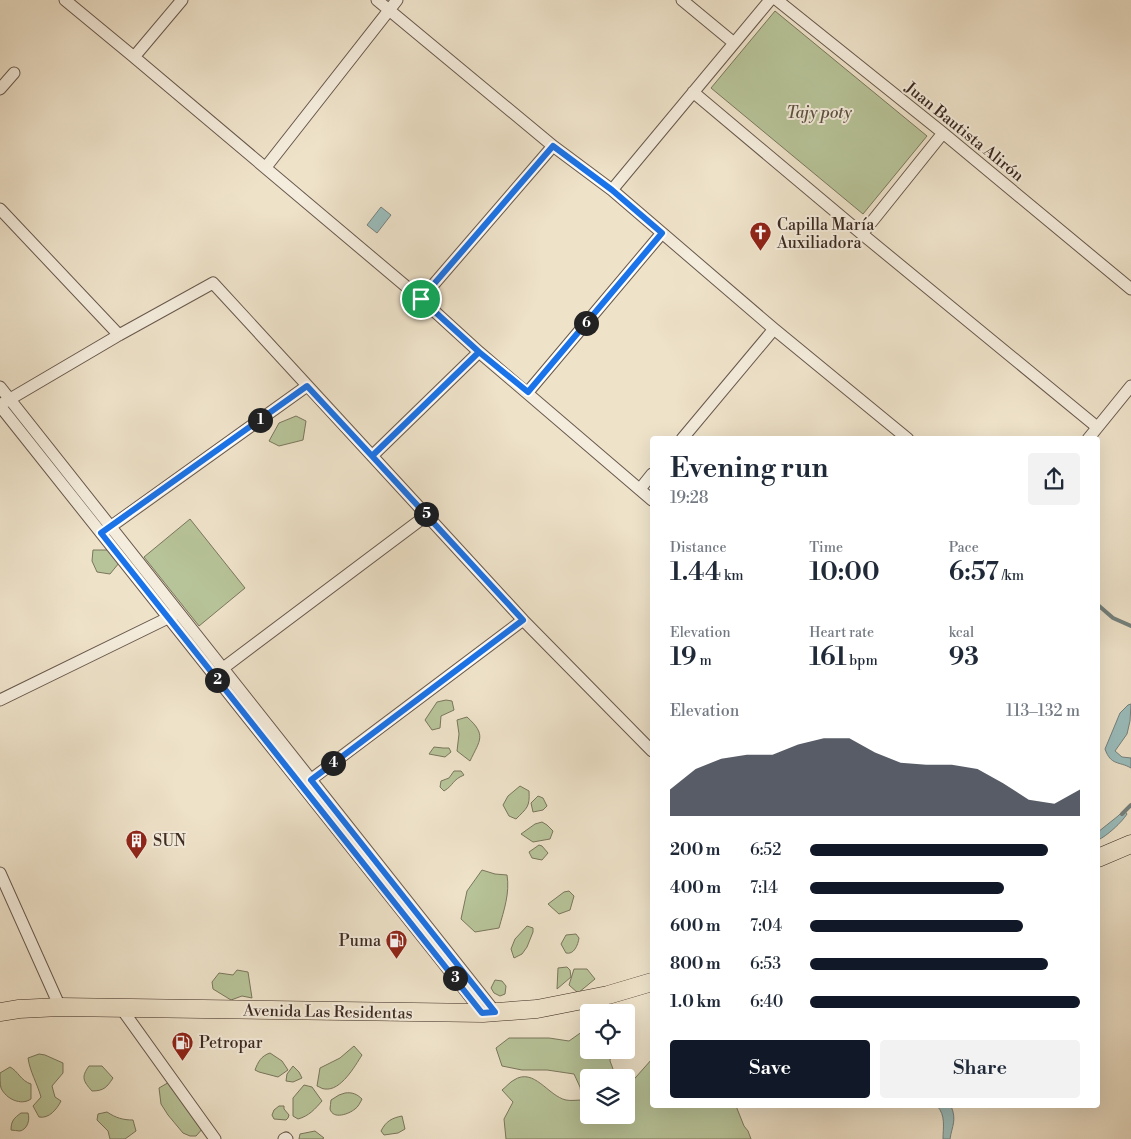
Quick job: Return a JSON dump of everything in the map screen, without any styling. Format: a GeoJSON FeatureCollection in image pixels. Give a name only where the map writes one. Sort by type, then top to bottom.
{"type":"FeatureCollection","features":[{"type":"Feature","properties":{"kind":"main road"},"geometry":{"type":"LineString","coordinates":[[1100,857],[1131,844]]}},
{"type":"Feature","properties":{"kind":"main road","name":"Avenida Las Residentas"},"geometry":{"type":"LineString","coordinates":[[0,1012],[60,1007],[489,1012],[537,1009],[573,1003],[650,983]]}},
{"type":"Feature","properties":{"kind":"street"},"geometry":{"type":"LineString","coordinates":[[65,0],[421,299],[479,352],[650,498]]}},
{"type":"Feature","properties":{"kind":"street"},"geometry":{"type":"LineString","coordinates":[[134,57],[182,0]]}},
{"type":"Feature","properties":{"kind":"street"},"geometry":{"type":"LineString","coordinates":[[377,0],[553,146],[612,190],[774,329],[904,436]]}},
{"type":"Feature","properties":{"kind":"street"},"geometry":{"type":"LineString","coordinates":[[266,168],[397,0]]}},
{"type":"Feature","properties":{"kind":"street"},"geometry":{"type":"LineString","coordinates":[[682,0],[734,43]]}},
{"type":"Feature","properties":{"kind":"street"},"geometry":{"type":"LineString","coordinates":[[612,190],[770,0]]}},
{"type":"Feature","properties":{"kind":"street","name":"Juan Bautista Alirón"},"geometry":{"type":"LineString","coordinates":[[778,0],[943,133],[1131,289]]}},
{"type":"Feature","properties":{"kind":"street"},"geometry":{"type":"LineString","coordinates":[[0,89],[14,73]]}},
{"type":"Feature","properties":{"kind":"street"},"geometry":{"type":"LineString","coordinates":[[693,92],[1097,427]]}},
{"type":"Feature","properties":{"kind":"street"},"geometry":{"type":"LineString","coordinates":[[862,234],[943,133]]}},
{"type":"Feature","properties":{"kind":"street"},"geometry":{"type":"LineString","coordinates":[[421,299],[553,146]]}},
{"type":"Feature","properties":{"kind":"street"},"geometry":{"type":"LineString","coordinates":[[0,209],[118,335]]}},
{"type":"Feature","properties":{"kind":"street"},"geometry":{"type":"LineString","coordinates":[[528,392],[662,233]]}},
{"type":"Feature","properties":{"kind":"street"},"geometry":{"type":"LineString","coordinates":[[3,404],[118,335],[213,283],[523,620],[650,749]]}},
{"type":"Feature","properties":{"kind":"street"},"geometry":{"type":"LineString","coordinates":[[685,436],[774,329]]}},
{"type":"Feature","properties":{"kind":"street"},"geometry":{"type":"LineString","coordinates":[[372,456],[479,352]]}},
{"type":"Feature","properties":{"kind":"street"},"geometry":{"type":"LineString","coordinates":[[106,530],[307,386]]}},
{"type":"Feature","properties":{"kind":"street"},"geometry":{"type":"LineString","coordinates":[[1090,436],[1131,386]]}},
{"type":"Feature","properties":{"kind":"street"},"geometry":{"type":"LineString","coordinates":[[0,387],[3,404],[106,530],[489,1012]]}},
{"type":"Feature","properties":{"kind":"street"},"geometry":{"type":"LineString","coordinates":[[640,490],[650,477]]}},
{"type":"Feature","properties":{"kind":"street"},"geometry":{"type":"LineString","coordinates":[[218,672],[427,515]]}},
{"type":"Feature","properties":{"kind":"street"},"geometry":{"type":"LineString","coordinates":[[0,700],[173,615]]}},
{"type":"Feature","properties":{"kind":"street"},"geometry":{"type":"LineString","coordinates":[[306,783],[523,620]]}},
{"type":"Feature","properties":{"kind":"street"},"geometry":{"type":"LineString","coordinates":[[0,873],[60,1007]]}},
{"type":"Feature","properties":{"kind":"street"},"geometry":{"type":"LineString","coordinates":[[121,1008],[215,1139]]}},
{"type":"Feature","properties":{"kind":"green space","name":"Tajy poty"},"geometry":{"type":"Polygon","coordinates":[[[775,11],[927,136],[863,214],[711,88],[775,11]]]}},
{"type":"Feature","properties":{"kind":"green space"},"geometry":{"type":"Polygon","coordinates":[[[296,416],[306,421],[303,440],[279,446],[269,441],[279,423],[296,416]]]}},
{"type":"Feature","properties":{"kind":"green space"},"geometry":{"type":"Polygon","coordinates":[[[190,519],[245,588],[199,626],[144,557],[190,519]]]}},
{"type":"Feature","properties":{"kind":"green space"},"geometry":{"type":"Polygon","coordinates":[[[93,550],[112,550],[119,563],[110,574],[97,572],[92,561],[93,550]]]}},
{"type":"Feature","properties":{"kind":"green space"},"geometry":{"type":"Polygon","coordinates":[[[452,701],[454,710],[441,716],[440,728],[432,730],[425,720],[437,702],[452,701]]]}},
{"type":"Feature","properties":{"kind":"green space"},"geometry":{"type":"Polygon","coordinates":[[[467,717],[477,729],[480,738],[470,761],[457,751],[459,734],[457,720],[467,717]]]}},
{"type":"Feature","properties":{"kind":"green space"},"geometry":{"type":"Polygon","coordinates":[[[434,747],[449,748],[451,752],[445,757],[429,754],[434,747]]]}},
{"type":"Feature","properties":{"kind":"green space"},"geometry":{"type":"Polygon","coordinates":[[[454,771],[461,771],[464,775],[444,791],[440,787],[441,781],[449,778],[454,771]]]}},
{"type":"Feature","properties":{"kind":"green space"},"geometry":{"type":"Polygon","coordinates":[[[520,786],[529,791],[529,801],[525,810],[516,819],[509,816],[503,805],[508,796],[520,786]]]}},
{"type":"Feature","properties":{"kind":"green space"},"geometry":{"type":"Polygon","coordinates":[[[538,796],[543,798],[547,806],[543,810],[533,812],[531,803],[538,796]]]}},
{"type":"Feature","properties":{"kind":"green space"},"geometry":{"type":"Polygon","coordinates":[[[542,822],[553,831],[550,839],[533,842],[521,834],[535,824],[542,822]]]}},
{"type":"Feature","properties":{"kind":"green space"},"geometry":{"type":"Polygon","coordinates":[[[539,845],[548,853],[542,860],[532,858],[529,852],[539,845]]]}},
{"type":"Feature","properties":{"kind":"green space"},"geometry":{"type":"Polygon","coordinates":[[[482,870],[507,875],[507,895],[499,928],[475,932],[461,919],[467,891],[482,870]]]}},
{"type":"Feature","properties":{"kind":"green space"},"geometry":{"type":"Polygon","coordinates":[[[569,891],[574,896],[570,910],[559,914],[548,904],[564,892],[569,891]]]}},
{"type":"Feature","properties":{"kind":"green space"},"geometry":{"type":"Polygon","coordinates":[[[527,926],[533,928],[533,932],[527,947],[522,954],[514,958],[511,949],[515,939],[527,926]]]}},
{"type":"Feature","properties":{"kind":"green space"},"geometry":{"type":"Polygon","coordinates":[[[576,934],[579,938],[577,946],[573,951],[566,953],[561,944],[566,935],[576,934]]]}},
{"type":"Feature","properties":{"kind":"green space"},"geometry":{"type":"Polygon","coordinates":[[[567,967],[570,970],[571,977],[557,989],[558,968],[567,967]]]}},
{"type":"Feature","properties":{"kind":"green space"},"geometry":{"type":"Polygon","coordinates":[[[574,969],[587,969],[595,979],[578,993],[569,985],[574,969]]]}},
{"type":"Feature","properties":{"kind":"green space"},"geometry":{"type":"Polygon","coordinates":[[[237,970],[248,972],[252,998],[242,996],[231,1000],[213,989],[212,982],[219,973],[233,975],[237,970]]]}},
{"type":"Feature","properties":{"kind":"green space"},"geometry":{"type":"Polygon","coordinates":[[[495,980],[502,981],[506,986],[505,994],[500,996],[494,993],[491,988],[495,980]]]}},
{"type":"Feature","properties":{"kind":"green space"},"geometry":{"type":"Polygon","coordinates":[[[580,1033],[580,1059],[610,1059],[613,1069],[580,1069],[580,1087],[574,1074],[547,1070],[522,1070],[502,1066],[496,1048],[509,1038],[549,1038],[569,1041],[580,1033]]]}},
{"type":"Feature","properties":{"kind":"green space"},"geometry":{"type":"Polygon","coordinates":[[[354,1046],[362,1055],[347,1077],[331,1089],[317,1086],[320,1068],[340,1058],[354,1046]]]}},
{"type":"Feature","properties":{"kind":"green space"},"geometry":{"type":"Polygon","coordinates":[[[270,1053],[282,1061],[288,1070],[278,1077],[255,1070],[260,1060],[270,1053]]]}},
{"type":"Feature","properties":{"kind":"green space"},"geometry":{"type":"Polygon","coordinates":[[[39,1054],[63,1063],[63,1073],[52,1086],[55,1097],[61,1101],[52,1113],[43,1117],[39,1117],[33,1106],[41,1097],[28,1058],[39,1054]]]}},
{"type":"Feature","properties":{"kind":"green space"},"geometry":{"type":"Polygon","coordinates":[[[650,1061],[650,1108],[737,1108],[751,1139],[506,1139],[504,1119],[513,1102],[502,1090],[514,1080],[528,1077],[559,1097],[568,1100],[580,1100],[580,1124],[635,1124],[635,1078],[650,1061]]]}},
{"type":"Feature","properties":{"kind":"green space"},"geometry":{"type":"Polygon","coordinates":[[[89,1066],[102,1066],[113,1078],[105,1088],[92,1091],[84,1079],[89,1066]]]}},
{"type":"Feature","properties":{"kind":"green space"},"geometry":{"type":"Polygon","coordinates":[[[293,1066],[302,1078],[293,1082],[286,1081],[287,1074],[293,1066]]]}},
{"type":"Feature","properties":{"kind":"green space"},"geometry":{"type":"Polygon","coordinates":[[[10,1067],[31,1084],[31,1099],[23,1102],[14,1100],[3,1092],[0,1073],[10,1067]]]}},
{"type":"Feature","properties":{"kind":"green space"},"geometry":{"type":"Polygon","coordinates":[[[171,1081],[204,1127],[196,1136],[183,1133],[161,1104],[159,1088],[171,1081]]]}},
{"type":"Feature","properties":{"kind":"green space"},"geometry":{"type":"Polygon","coordinates":[[[304,1085],[312,1087],[322,1101],[309,1114],[298,1119],[293,1116],[293,1098],[304,1085]]]}},
{"type":"Feature","properties":{"kind":"green space"},"geometry":{"type":"Polygon","coordinates":[[[345,1093],[354,1094],[362,1099],[352,1111],[341,1115],[334,1114],[330,1109],[331,1100],[345,1093]]]}},
{"type":"Feature","properties":{"kind":"green space"},"geometry":{"type":"Polygon","coordinates":[[[279,1106],[284,1106],[289,1115],[286,1120],[274,1119],[272,1115],[279,1106]]]}},
{"type":"Feature","properties":{"kind":"green space"},"geometry":{"type":"Polygon","coordinates":[[[107,1112],[126,1120],[133,1120],[136,1131],[125,1139],[110,1139],[108,1131],[97,1120],[98,1114],[107,1112]]]}},
{"type":"Feature","properties":{"kind":"green space"},"geometry":{"type":"Polygon","coordinates":[[[21,1113],[28,1113],[27,1126],[20,1131],[11,1130],[13,1120],[21,1113]]]}},
{"type":"Feature","properties":{"kind":"green space"},"geometry":{"type":"Polygon","coordinates":[[[402,1116],[405,1129],[398,1133],[384,1135],[381,1131],[387,1122],[402,1116]]]}},
{"type":"Feature","properties":{"kind":"green space"},"geometry":{"type":"Polygon","coordinates":[[[315,1131],[324,1138],[299,1139],[300,1134],[315,1131]]]}},
{"type":"Feature","properties":{"kind":"water"},"geometry":{"type":"Polygon","coordinates":[[[381,207],[391,215],[377,233],[367,225],[381,207]]]}},
{"type":"Feature","properties":{"kind":"water"},"geometry":{"type":"Polygon","coordinates":[[[1131,704],[1127,734],[1115,751],[1122,757],[1131,758],[1131,768],[1113,761],[1105,749],[1120,713],[1131,704]]]}},
{"type":"Feature","properties":{"kind":"water"},"geometry":{"type":"Polygon","coordinates":[[[1124,810],[1127,814],[1122,821],[1100,839],[1100,830],[1124,810]]]}},
{"type":"Feature","properties":{"kind":"water"},"geometry":{"type":"Polygon","coordinates":[[[938,1108],[952,1108],[953,1111],[954,1119],[950,1139],[943,1139],[943,1117],[938,1108]]]}},
{"type":"Feature","properties":{"kind":"waterway"},"geometry":{"type":"LineString","coordinates":[[1100,607],[1113,618],[1131,626]]}},
{"type":"Feature","properties":{"kind":"waterway"},"geometry":{"type":"LineString","coordinates":[[1122,814],[1131,805]]}},
{"type":"Feature","properties":{"kind":"place","name":"Capilla María Auxiliadora"},"geometry":{"type":"Point","coordinates":[761,252]}},
{"type":"Feature","properties":{"kind":"place","name":"SUN"},"geometry":{"type":"Point","coordinates":[137,859]}},
{"type":"Feature","properties":{"kind":"place","name":"Puma"},"geometry":{"type":"Point","coordinates":[397,959]}},
{"type":"Feature","properties":{"kind":"place","name":"Petropar"},"geometry":{"type":"Point","coordinates":[183,1061]}},
{"type":"Feature","properties":{"kind":"route"},"geometry":{"type":"LineString","coordinates":[[421,299],[479,352],[372,456],[307,386],[101,533],[482,1013],[495,1012],[311,780],[523,620],[372,456],[426,404],[479,352],[528,392],[662,233],[612,190],[553,146],[421,299]]}}]}
